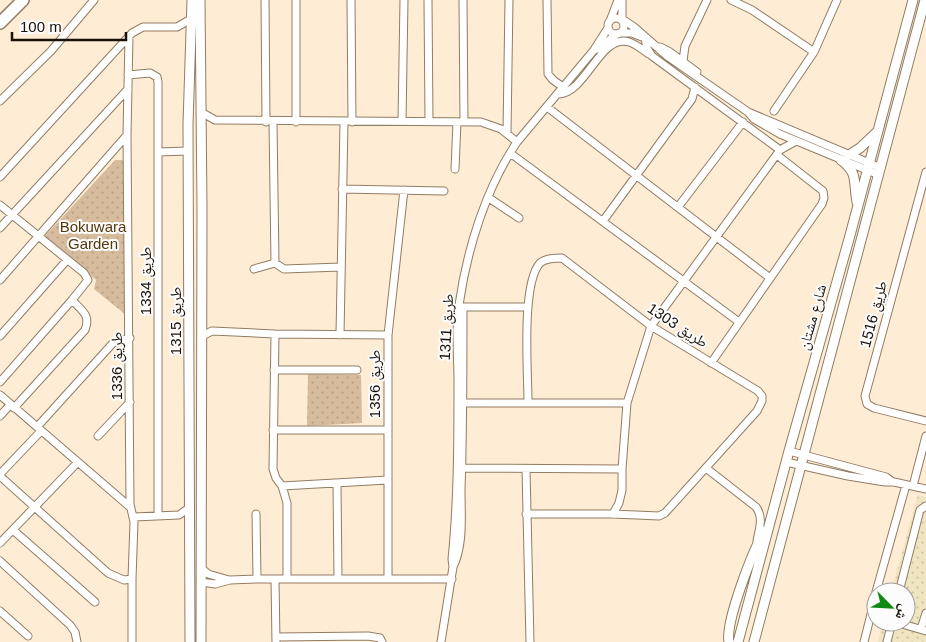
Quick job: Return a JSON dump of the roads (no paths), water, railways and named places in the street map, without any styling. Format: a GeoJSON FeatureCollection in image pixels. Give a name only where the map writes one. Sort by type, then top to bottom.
{"type":"FeatureCollection","features":[{"type":"Feature","properties":{"kind":"main road"},"geometry":{"type":"LineString","coordinates":[[0,23],[23,0]]}},
{"type":"Feature","properties":{"kind":"street"},"geometry":{"type":"LineString","coordinates":[[0,102],[51,51],[94,0]]}},
{"type":"Feature","properties":{"kind":"street"},"geometry":{"type":"LineString","coordinates":[[265,0],[275,263]]}},
{"type":"Feature","properties":{"kind":"street"},"geometry":{"type":"LineString","coordinates":[[296,0],[296,122]]}},
{"type":"Feature","properties":{"kind":"street"},"geometry":{"type":"LineString","coordinates":[[351,0],[352,122]]}},
{"type":"Feature","properties":{"kind":"street"},"geometry":{"type":"LineString","coordinates":[[402,120],[404,0]]}},
{"type":"Feature","properties":{"kind":"street"},"geometry":{"type":"LineString","coordinates":[[428,0],[429,121]]}},
{"type":"Feature","properties":{"kind":"street"},"geometry":{"type":"LineString","coordinates":[[455,170],[461,122],[463,0]]}},
{"type":"Feature","properties":{"kind":"street"},"geometry":{"type":"LineString","coordinates":[[507,133],[509,0]]}},
{"type":"Feature","properties":{"kind":"street"},"geometry":{"type":"LineString","coordinates":[[546,0],[548,74],[563,87]]}},
{"type":"Feature","properties":{"kind":"street","name":"طريق 1311"},"geometry":{"type":"LineString","coordinates":[[453,567],[457,558],[460,534],[462,468],[461,307],[468,258],[477,224],[510,153],[517,142],[594,50],[609,25],[618,0]]}},
{"type":"Feature","properties":{"kind":"street"},"geometry":{"type":"LineString","coordinates":[[618,34],[623,27],[622,0]]}},
{"type":"Feature","properties":{"kind":"street"},"geometry":{"type":"LineString","coordinates":[[677,59],[707,0]]}},
{"type":"Feature","properties":{"kind":"street"},"geometry":{"type":"LineString","coordinates":[[731,0],[752,10],[814,52]]}},
{"type":"Feature","properties":{"kind":"street"},"geometry":{"type":"LineString","coordinates":[[758,116],[774,111],[814,52],[837,0]]}},
{"type":"Feature","properties":{"kind":"street","name":"شارع مشتان"},"geometry":{"type":"LineString","coordinates":[[738,642],[788,451],[858,205],[913,0]]}},
{"type":"Feature","properties":{"kind":"street","name":"شارع مشتان"},"geometry":{"type":"LineString","coordinates":[[754,642],[925,0]]}},
{"type":"Feature","properties":{"kind":"street","name":"طريق 1315"},"geometry":{"type":"LineString","coordinates":[[190,642],[188,151],[194,23],[199,1]]}},
{"type":"Feature","properties":{"kind":"street"},"geometry":{"type":"LineString","coordinates":[[645,38],[632,34],[618,34],[609,25],[613,18],[622,19],[657,47],[698,72],[707,82],[748,112],[754,119],[780,134],[880,171]]}},
{"type":"Feature","properties":{"kind":"street"},"geometry":{"type":"LineString","coordinates":[[0,176],[129,36],[143,27],[176,27],[182,30],[194,23]]}},
{"type":"Feature","properties":{"kind":"street","name":"طريق 1315"},"geometry":{"type":"LineString","coordinates":[[194,23],[201,112],[201,642]]}},
{"type":"Feature","properties":{"kind":"street","name":"طريق 1311"},"geometry":{"type":"LineString","coordinates":[[594,50],[618,34]]}},
{"type":"Feature","properties":{"kind":"street","name":"طريق 1336"},"geometry":{"type":"LineString","coordinates":[[129,36],[127,135],[130,507],[134,517],[132,642]]}},
{"type":"Feature","properties":{"kind":"street"},"geometry":{"type":"LineString","coordinates":[[645,38],[647,48],[652,56]]}},
{"type":"Feature","properties":{"kind":"street"},"geometry":{"type":"LineString","coordinates":[[558,94],[563,94],[573,89],[606,50],[619,42],[630,42],[751,128],[823,191],[824,198],[822,204],[711,363]]}},
{"type":"Feature","properties":{"kind":"street"},"geometry":{"type":"LineString","coordinates":[[670,52],[685,46]]}},
{"type":"Feature","properties":{"kind":"street"},"geometry":{"type":"LineString","coordinates":[[657,47],[670,52],[677,59]]}},
{"type":"Feature","properties":{"kind":"street","name":"طريق 1334"},"geometry":{"type":"LineString","coordinates":[[128,75],[150,73],[158,79],[158,515]]}},
{"type":"Feature","properties":{"kind":"street"},"geometry":{"type":"LineString","coordinates":[[603,221],[692,99],[695,87]]}},
{"type":"Feature","properties":{"kind":"street"},"geometry":{"type":"LineString","coordinates":[[0,228],[128,89]]}},
{"type":"Feature","properties":{"kind":"street"},"geometry":{"type":"LineString","coordinates":[[692,99],[705,94]]}},
{"type":"Feature","properties":{"kind":"street"},"geometry":{"type":"LineString","coordinates":[[547,107],[770,278]]}},
{"type":"Feature","properties":{"kind":"street"},"geometry":{"type":"LineString","coordinates":[[774,111],[776,125]]}},
{"type":"Feature","properties":{"kind":"street"},"geometry":{"type":"LineString","coordinates":[[201,112],[215,120],[352,122],[402,120],[488,124],[507,133],[517,142]]}},
{"type":"Feature","properties":{"kind":"street"},"geometry":{"type":"LineString","coordinates":[[748,112],[845,157],[854,172],[858,205]]}},
{"type":"Feature","properties":{"kind":"street"},"geometry":{"type":"LineString","coordinates":[[201,131],[215,120]]}},
{"type":"Feature","properties":{"kind":"street"},"geometry":{"type":"LineString","coordinates":[[340,335],[344,122]]}},
{"type":"Feature","properties":{"kind":"street"},"geometry":{"type":"LineString","coordinates":[[678,208],[743,122]]}},
{"type":"Feature","properties":{"kind":"street"},"geometry":{"type":"LineString","coordinates":[[751,128],[766,126]]}},
{"type":"Feature","properties":{"kind":"street"},"geometry":{"type":"LineString","coordinates":[[845,157],[860,148],[878,130]]}},
{"type":"Feature","properties":{"kind":"street"},"geometry":{"type":"LineString","coordinates":[[778,153],[780,134]]}},
{"type":"Feature","properties":{"kind":"street"},"geometry":{"type":"LineString","coordinates":[[0,280],[127,135]]}},
{"type":"Feature","properties":{"kind":"street"},"geometry":{"type":"LineString","coordinates":[[613,514],[621,498],[627,403],[651,326],[778,153],[796,141]]}},
{"type":"Feature","properties":{"kind":"street"},"geometry":{"type":"LineString","coordinates":[[158,152],[188,151]]}},
{"type":"Feature","properties":{"kind":"street"},"geometry":{"type":"LineString","coordinates":[[510,153],[739,322]]}},
{"type":"Feature","properties":{"kind":"street","name":"طريق 1516"},"geometry":{"type":"LineString","coordinates":[[926,172],[866,396],[868,404],[874,408],[926,421]]}},
{"type":"Feature","properties":{"kind":"street"},"geometry":{"type":"LineString","coordinates":[[342,189],[444,191]]}},
{"type":"Feature","properties":{"kind":"street","name":"طريق 1356"},"geometry":{"type":"LineString","coordinates":[[388,579],[388,335],[404,190]]}},
{"type":"Feature","properties":{"kind":"street"},"geometry":{"type":"LineString","coordinates":[[489,198],[519,218]]}},
{"type":"Feature","properties":{"kind":"street"},"geometry":{"type":"LineString","coordinates":[[0,205],[84,273],[88,280],[0,382]]}},
{"type":"Feature","properties":{"kind":"street","name":"طريق 1303"},"geometry":{"type":"LineString","coordinates":[[526,514],[659,516],[665,513],[757,411],[762,401],[762,396],[758,391],[651,326],[562,258],[554,258],[540,263],[530,288],[528,307],[528,402]]}},
{"type":"Feature","properties":{"kind":"street"},"geometry":{"type":"LineString","coordinates":[[0,336],[67,260]]}},
{"type":"Feature","properties":{"kind":"street"},"geometry":{"type":"LineString","coordinates":[[254,268],[275,263],[284,268],[341,267]]}},
{"type":"Feature","properties":{"kind":"street"},"geometry":{"type":"LineString","coordinates":[[0,416],[12,406],[85,330],[88,323],[86,314],[72,300]]}},
{"type":"Feature","properties":{"kind":"street"},"geometry":{"type":"LineString","coordinates":[[461,307],[528,307]]}},
{"type":"Feature","properties":{"kind":"street"},"geometry":{"type":"LineString","coordinates":[[202,336],[212,331],[275,334],[388,335]]}},
{"type":"Feature","properties":{"kind":"street"},"geometry":{"type":"LineString","coordinates":[[275,334],[273,469],[276,478],[282,486],[287,503],[287,579]]}},
{"type":"Feature","properties":{"kind":"street"},"geometry":{"type":"LineString","coordinates":[[130,338],[113,343],[0,475],[108,573],[124,580],[132,579]]}},
{"type":"Feature","properties":{"kind":"street"},"geometry":{"type":"LineString","coordinates":[[274,370],[357,370]]}},
{"type":"Feature","properties":{"kind":"street"},"geometry":{"type":"LineString","coordinates":[[0,395],[130,507]]}},
{"type":"Feature","properties":{"kind":"street"},"geometry":{"type":"LineString","coordinates":[[98,436],[130,402]]}},
{"type":"Feature","properties":{"kind":"street"},"geometry":{"type":"LineString","coordinates":[[461,403],[627,403]]}},
{"type":"Feature","properties":{"kind":"street","name":"طريق 1311"},"geometry":{"type":"LineString","coordinates":[[441,642],[452,579],[461,403]]}},
{"type":"Feature","properties":{"kind":"street"},"geometry":{"type":"LineString","coordinates":[[273,430],[388,430]]}},
{"type":"Feature","properties":{"kind":"street"},"geometry":{"type":"LineString","coordinates":[[879,582],[926,436]]}},
{"type":"Feature","properties":{"kind":"street"},"geometry":{"type":"LineString","coordinates":[[788,451],[886,477],[894,482]]}},
{"type":"Feature","properties":{"kind":"street"},"geometry":{"type":"LineString","coordinates":[[786,462],[881,482],[910,485],[926,490]]}},
{"type":"Feature","properties":{"kind":"street"},"geometry":{"type":"LineString","coordinates":[[0,543],[77,463]]}},
{"type":"Feature","properties":{"kind":"street"},"geometry":{"type":"LineString","coordinates":[[462,468],[622,469]]}},
{"type":"Feature","properties":{"kind":"street"},"geometry":{"type":"LineString","coordinates":[[706,468],[756,507],[761,518],[757,543]]}},
{"type":"Feature","properties":{"kind":"street"},"geometry":{"type":"LineString","coordinates":[[526,469],[530,642]]}},
{"type":"Feature","properties":{"kind":"street"},"geometry":{"type":"LineString","coordinates":[[282,486],[388,480]]}},
{"type":"Feature","properties":{"kind":"street"},"geometry":{"type":"LineString","coordinates":[[338,483],[338,579]]}},
{"type":"Feature","properties":{"kind":"street"},"geometry":{"type":"LineString","coordinates":[[902,582],[920,510],[926,506]]}},
{"type":"Feature","properties":{"kind":"street"},"geometry":{"type":"LineString","coordinates":[[134,517],[174,515],[183,513],[189,508]]}},
{"type":"Feature","properties":{"kind":"street"},"geometry":{"type":"LineString","coordinates":[[256,514],[257,579]]}},
{"type":"Feature","properties":{"kind":"street"},"geometry":{"type":"LineString","coordinates":[[174,515],[189,522]]}},
{"type":"Feature","properties":{"kind":"street"},"geometry":{"type":"LineString","coordinates":[[729,642],[730,625],[750,558],[769,525]]}},
{"type":"Feature","properties":{"kind":"street"},"geometry":{"type":"LineString","coordinates":[[12,530],[95,602]]}},
{"type":"Feature","properties":{"kind":"street"},"geometry":{"type":"LineString","coordinates":[[0,561],[70,625],[75,632],[77,642]]}},
{"type":"Feature","properties":{"kind":"street"},"geometry":{"type":"LineString","coordinates":[[201,568],[208,574],[230,580]]}},
{"type":"Feature","properties":{"kind":"street"},"geometry":{"type":"LineString","coordinates":[[190,578],[215,584],[230,580],[257,579],[452,579]]}},
{"type":"Feature","properties":{"kind":"street"},"geometry":{"type":"LineString","coordinates":[[275,579],[276,640],[330,640],[368,636],[380,638],[382,642]]}},
{"type":"Feature","properties":{"kind":"street"},"geometry":{"type":"LineString","coordinates":[[0,611],[28,636]]}},
{"type":"Feature","properties":{"kind":"street"},"geometry":{"type":"LineString","coordinates":[[924,630],[926,613]]}},
{"type":"Feature","properties":{"kind":"park label","name":"Bokuwara Garden"},"geometry":{"type":"Point","coordinates":[93,234]}}]}
